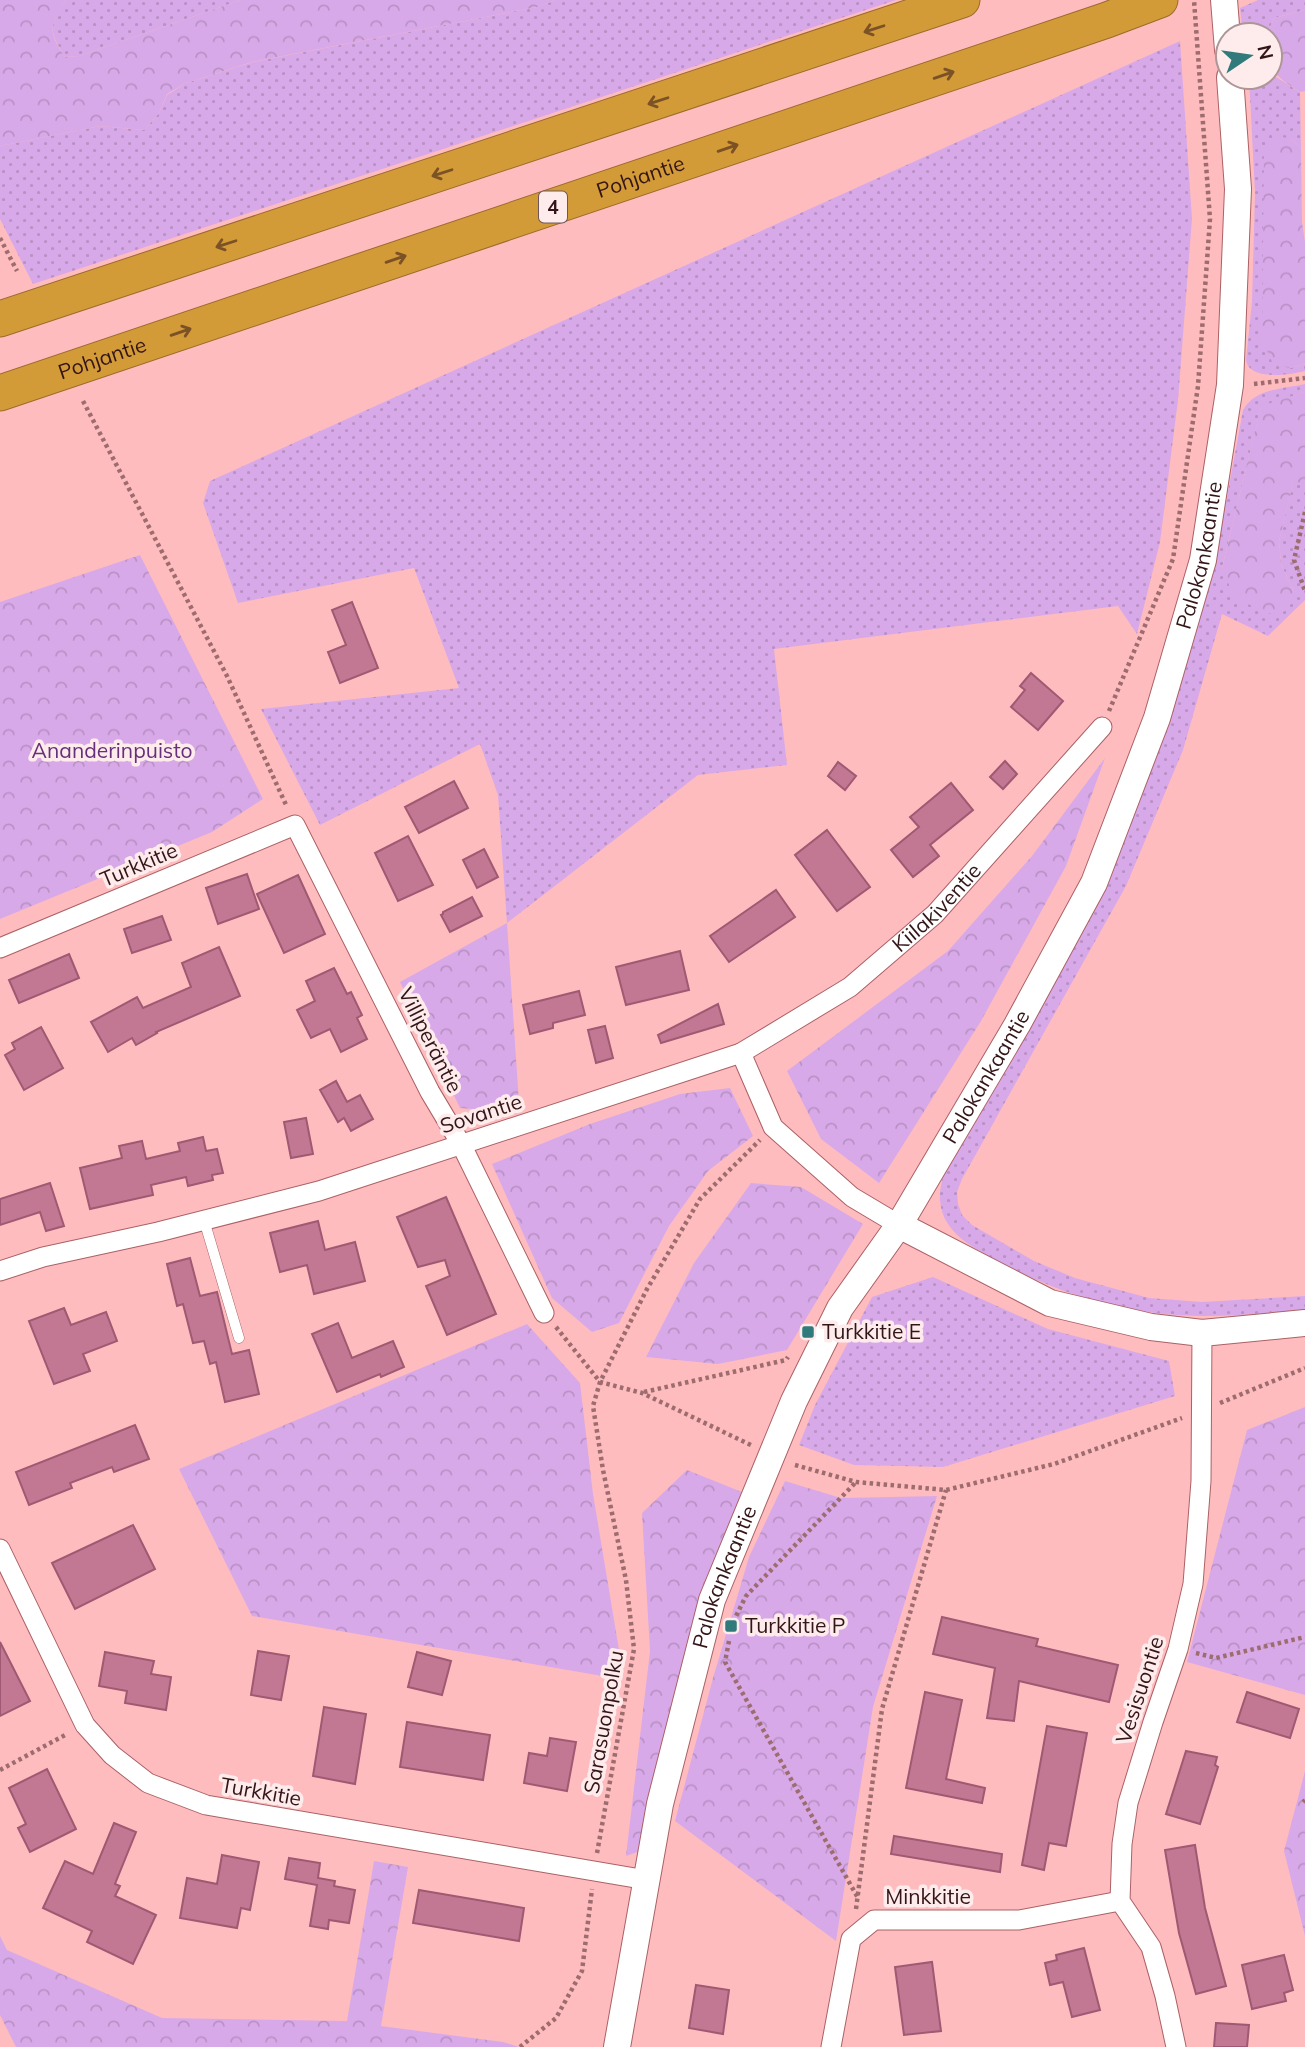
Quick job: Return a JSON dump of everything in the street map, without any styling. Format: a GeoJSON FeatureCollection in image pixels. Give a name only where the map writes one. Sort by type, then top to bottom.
{"type":"FeatureCollection","features":[{"type":"Feature","properties":{"kind":"highway"},"geometry":{"type":"LineString","coordinates":[[0,319],[962,0]]}},
{"type":"Feature","properties":{"kind":"highway","name":"Pohjantie"},"geometry":{"type":"LineString","coordinates":[[0,393],[1160,0]]}},
{"type":"Feature","properties":{"kind":"main road"},"geometry":{"type":"LineString","coordinates":[[1224,0],[1226,21]]}},
{"type":"Feature","properties":{"kind":"main road","name":"Palokankaantie"},"geometry":{"type":"LineString","coordinates":[[617,2047],[660,1804],[712,1600],[794,1401],[834,1319],[899,1224],[1017,1025],[1094,883],[1157,718],[1203,560],[1230,385],[1238,189],[1231,91]]}},
{"type":"Feature","properties":{"kind":"main road"},"geometry":{"type":"LineString","coordinates":[[899,1224],[1049,1303],[1151,1327],[1202,1333],[1305,1323]]}},
{"type":"Feature","properties":{"kind":"street","name":"Kiilakiventie"},"geometry":{"type":"LineString","coordinates":[[741,1053],[850,986],[935,914],[1102,727]]}},
{"type":"Feature","properties":{"kind":"street","name":"Turkkitie"},"geometry":{"type":"LineString","coordinates":[[0,948],[295,825]]}},
{"type":"Feature","properties":{"kind":"street","name":"Villiperäntie"},"geometry":{"type":"LineString","coordinates":[[295,825],[430,1092],[461,1144],[544,1312]]}},
{"type":"Feature","properties":{"kind":"street"},"geometry":{"type":"LineString","coordinates":[[741,1053],[773,1126],[852,1197],[899,1224]]}},
{"type":"Feature","properties":{"kind":"street","name":"Sovantie"},"geometry":{"type":"LineString","coordinates":[[0,1271],[43,1257],[319,1191],[741,1053]]}},
{"type":"Feature","properties":{"kind":"street","name":"Vesisuontie"},"geometry":{"type":"LineString","coordinates":[[1121,1901],[1122,1844],[1128,1803],[1178,1649],[1193,1584],[1201,1481],[1202,1333]]}},
{"type":"Feature","properties":{"kind":"street","name":"Turkkitie"},"geometry":{"type":"LineString","coordinates":[[0,1549],[85,1725],[112,1755],[148,1783],[206,1805],[647,1880]]}},
{"type":"Feature","properties":{"kind":"street"},"geometry":{"type":"LineString","coordinates":[[1121,1901],[1151,1947],[1176,2047]]}},
{"type":"Feature","properties":{"kind":"street","name":"Minkkitie"},"geometry":{"type":"LineString","coordinates":[[851,1939],[874,1920],[1019,1920],[1121,1901]]}},
{"type":"Feature","properties":{"kind":"street"},"geometry":{"type":"LineString","coordinates":[[831,2047],[851,1939]]}},
{"type":"Feature","properties":{"kind":"lane"},"geometry":{"type":"LineString","coordinates":[[204,1220],[239,1338]]}},
{"type":"Feature","properties":{"kind":"path"},"geometry":{"type":"LineString","coordinates":[[1102,727],[1173,559],[1198,386],[1210,219],[1194,0]]}},
{"type":"Feature","properties":{"kind":"path"},"geometry":{"type":"LineString","coordinates":[[0,238],[17,271]]}},
{"type":"Feature","properties":{"kind":"path"},"geometry":{"type":"LineString","coordinates":[[1230,385],[1305,378]]}},
{"type":"Feature","properties":{"kind":"path"},"geometry":{"type":"LineString","coordinates":[[83,401],[227,676],[295,825]]}},
{"type":"Feature","properties":{"kind":"path"},"geometry":{"type":"LineString","coordinates":[[1305,512],[1294,560],[1305,592]]}},
{"type":"Feature","properties":{"kind":"path","name":"Sarasuonpolku"},"geometry":{"type":"LineString","coordinates":[[520,2047],[556,2018],[582,1971],[594,1871],[634,1649],[626,1580],[603,1470],[593,1406],[600,1382],[647,1289],[700,1199],[773,1126]]}},
{"type":"Feature","properties":{"kind":"path"},"geometry":{"type":"LineString","coordinates":[[544,1312],[600,1382],[642,1393],[757,1447]]}},
{"type":"Feature","properties":{"kind":"path"},"geometry":{"type":"LineString","coordinates":[[642,1393],[786,1360],[793,1350]]}},
{"type":"Feature","properties":{"kind":"path"},"geometry":{"type":"LineString","coordinates":[[794,1465],[856,1482],[946,1490],[1054,1464],[1201,1411],[1305,1368]]}},
{"type":"Feature","properties":{"kind":"path"},"geometry":{"type":"LineString","coordinates":[[731,1626],[746,1595],[856,1482]]}},
{"type":"Feature","properties":{"kind":"path"},"geometry":{"type":"LineString","coordinates":[[851,1939],[881,1709],[946,1490]]}},
{"type":"Feature","properties":{"kind":"path"},"geometry":{"type":"LineString","coordinates":[[1178,1649],[1216,1658],[1305,1637]]}},
{"type":"Feature","properties":{"kind":"path"},"geometry":{"type":"LineString","coordinates":[[729,1638],[725,1662],[858,1898]]}},
{"type":"Feature","properties":{"kind":"path"},"geometry":{"type":"LineString","coordinates":[[0,1770],[85,1725]]}},
{"type":"Feature","properties":{"kind":"green space"},"geometry":{"type":"Polygon","coordinates":[[[0,0],[66,0],[53,28],[55,41],[65,57],[79,56],[241,0],[556,0],[537,7],[252,62],[186,83],[167,94],[159,113],[144,130],[100,126],[0,146],[0,0]]]}},
{"type":"Feature","properties":{"kind":"green space"},"geometry":{"type":"Polygon","coordinates":[[[66,0],[241,0],[79,56],[65,57],[53,34],[53,28],[56,16],[66,0]]]}},
{"type":"Feature","properties":{"kind":"green space"},"geometry":{"type":"Polygon","coordinates":[[[556,0],[896,0],[33,284],[0,219],[0,146],[100,126],[144,130],[159,113],[167,95],[186,83],[253,62],[537,7],[556,0]]]}},
{"type":"Feature","properties":{"kind":"green space"},"geometry":{"type":"Polygon","coordinates":[[[1258,0],[1305,0],[1305,10],[1274,18],[1273,21],[1241,21],[1240,8],[1258,0]]]}},
{"type":"Feature","properties":{"kind":"green space"},"geometry":{"type":"Polygon","coordinates":[[[1305,10],[1305,91],[1300,92],[1284,81],[1284,21],[1273,21],[1274,18],[1305,10]]]}},
{"type":"Feature","properties":{"kind":"green space"},"geometry":{"type":"Polygon","coordinates":[[[1180,41],[1192,219],[1178,400],[1160,542],[1137,634],[1118,606],[774,649],[787,765],[698,775],[507,923],[498,795],[480,744],[320,825],[261,709],[459,688],[414,568],[238,603],[203,503],[210,481],[1180,41]]]}},
{"type":"Feature","properties":{"kind":"green space"},"geometry":{"type":"Polygon","coordinates":[[[1284,82],[1300,92],[1301,148],[1291,139],[1290,368],[1305,364],[1305,371],[1281,375],[1262,374],[1249,367],[1246,360],[1252,302],[1255,193],[1250,91],[1284,91],[1284,82]]]}},
{"type":"Feature","properties":{"kind":"green space"},"geometry":{"type":"Polygon","coordinates":[[[1278,136],[1291,139],[1301,148],[1302,222],[1305,242],[1305,364],[1290,368],[1273,364],[1262,340],[1264,149],[1269,140],[1278,136]]]}},
{"type":"Feature","properties":{"kind":"green space"},"geometry":{"type":"Polygon","coordinates":[[[1305,384],[1305,392],[1261,407],[1222,568],[1294,592],[1281,564],[1279,541],[1294,478],[1305,487],[1305,600],[1268,636],[1222,614],[1183,750],[1126,886],[957,1192],[962,1215],[972,1225],[1034,1261],[1075,1278],[1149,1298],[1202,1302],[1305,1296],[1305,1309],[1217,1316],[1152,1313],[1101,1302],[1051,1286],[973,1247],[947,1223],[940,1200],[941,1184],[945,1168],[1027,1032],[1214,567],[1243,410],[1262,393],[1305,384]]]}},
{"type":"Feature","properties":{"kind":"green space"},"geometry":{"type":"Polygon","coordinates":[[[1305,392],[1305,487],[1294,479],[1279,541],[1281,564],[1294,592],[1276,616],[1243,602],[1231,590],[1222,568],[1261,406],[1305,392]]]}},
{"type":"Feature","properties":{"kind":"green space","name":"Ananderinpuisto"},"geometry":{"type":"Polygon","coordinates":[[[140,555],[263,799],[212,832],[0,919],[0,602],[140,555]]]}},
{"type":"Feature","properties":{"kind":"green space"},"geometry":{"type":"Polygon","coordinates":[[[1105,758],[1066,866],[981,1021],[879,1183],[821,1139],[787,1071],[948,951],[1032,856],[1105,758]]]}},
{"type":"Feature","properties":{"kind":"green space"},"geometry":{"type":"Polygon","coordinates":[[[507,923],[519,1103],[496,1111],[460,1108],[400,982],[507,923]]]}},
{"type":"Feature","properties":{"kind":"green space"},"geometry":{"type":"Polygon","coordinates":[[[730,1088],[753,1136],[708,1171],[669,1226],[619,1323],[592,1332],[552,1298],[492,1164],[590,1124],[680,1094],[730,1088]]]}},
{"type":"Feature","properties":{"kind":"green space"},"geometry":{"type":"Polygon","coordinates":[[[751,1183],[801,1187],[863,1224],[787,1350],[718,1364],[646,1357],[694,1263],[751,1183]]]}},
{"type":"Feature","properties":{"kind":"green space"},"geometry":{"type":"Polygon","coordinates":[[[933,1277],[1048,1329],[1169,1361],[1175,1396],[943,1467],[854,1465],[799,1445],[815,1405],[872,1297],[933,1277]]]}},
{"type":"Feature","properties":{"kind":"green space"},"geometry":{"type":"Polygon","coordinates":[[[527,1324],[580,1383],[593,1494],[622,1668],[614,1678],[252,1616],[179,1469],[527,1324]]]}},
{"type":"Feature","properties":{"kind":"green space"},"geometry":{"type":"Polygon","coordinates":[[[1305,1407],[1305,1695],[1187,1662],[1247,1430],[1305,1407]]]}},
{"type":"Feature","properties":{"kind":"green space"},"geometry":{"type":"Polygon","coordinates":[[[687,1470],[747,1494],[640,1851],[626,1856],[650,1651],[642,1513],[687,1470]]]}},
{"type":"Feature","properties":{"kind":"green space"},"geometry":{"type":"Polygon","coordinates":[[[785,1481],[841,1498],[937,1496],[873,1707],[836,1941],[675,1821],[749,1557],[785,1481]]]}},
{"type":"Feature","properties":{"kind":"green space"},"geometry":{"type":"Polygon","coordinates":[[[1305,1771],[1305,1936],[1284,1851],[1305,1771]]]}},
{"type":"Feature","properties":{"kind":"green space"},"geometry":{"type":"Polygon","coordinates":[[[374,1861],[408,1867],[381,2026],[503,2042],[519,2047],[16,2047],[0,2015],[0,1936],[7,1950],[162,2018],[347,2021],[374,1861]]]}},
{"type":"Feature","properties":{"kind":"building"},"geometry":{"type":"Polygon","coordinates":[[[352,602],[378,668],[340,683],[328,652],[346,645],[332,610],[352,602]]]}},
{"type":"Feature","properties":{"kind":"building"},"geometry":{"type":"Polygon","coordinates":[[[1031,673],[1063,701],[1038,730],[1011,707],[1025,690],[1020,686],[1031,673]]]}},
{"type":"Feature","properties":{"kind":"building"},"geometry":{"type":"Polygon","coordinates":[[[1005,761],[1017,774],[1003,789],[990,777],[1005,761]]]}},
{"type":"Feature","properties":{"kind":"building"},"geometry":{"type":"Polygon","coordinates":[[[838,762],[856,776],[845,790],[828,776],[838,762]]]}},
{"type":"Feature","properties":{"kind":"building"},"geometry":{"type":"Polygon","coordinates":[[[454,781],[468,808],[419,833],[405,807],[454,781]]]}},
{"type":"Feature","properties":{"kind":"building"},"geometry":{"type":"Polygon","coordinates":[[[951,783],[973,810],[930,845],[939,856],[913,877],[891,850],[919,827],[910,817],[951,783]]]}},
{"type":"Feature","properties":{"kind":"building"},"geometry":{"type":"Polygon","coordinates":[[[827,830],[870,887],[837,911],[795,855],[827,830]]]}},
{"type":"Feature","properties":{"kind":"building"},"geometry":{"type":"Polygon","coordinates":[[[408,836],[433,885],[398,901],[375,853],[408,836]]]}},
{"type":"Feature","properties":{"kind":"building"},"geometry":{"type":"Polygon","coordinates":[[[484,849],[498,877],[477,888],[463,860],[484,849]]]}},
{"type":"Feature","properties":{"kind":"building"},"geometry":{"type":"Polygon","coordinates":[[[247,874],[259,909],[218,924],[206,888],[247,874]]]}},
{"type":"Feature","properties":{"kind":"building"},"geometry":{"type":"Polygon","coordinates":[[[298,875],[325,934],[284,953],[257,894],[298,875]]]}},
{"type":"Feature","properties":{"kind":"building"},"geometry":{"type":"Polygon","coordinates":[[[776,890],[795,917],[729,962],[710,936],[776,890]]]}},
{"type":"Feature","properties":{"kind":"building"},"geometry":{"type":"Polygon","coordinates":[[[472,897],[482,916],[450,932],[441,915],[472,897]]]}},
{"type":"Feature","properties":{"kind":"building"},"geometry":{"type":"Polygon","coordinates":[[[162,916],[171,940],[132,953],[124,929],[162,916]]]}},
{"type":"Feature","properties":{"kind":"building"},"geometry":{"type":"Polygon","coordinates":[[[219,947],[240,996],[156,1032],[136,1045],[132,1038],[108,1052],[91,1022],[137,997],[143,1008],[191,987],[182,963],[219,947]]]}},
{"type":"Feature","properties":{"kind":"building"},"geometry":{"type":"Polygon","coordinates":[[[680,951],[689,990],[626,1005],[616,967],[680,951]]]}},
{"type":"Feature","properties":{"kind":"building"},"geometry":{"type":"Polygon","coordinates":[[[69,954],[79,978],[19,1003],[9,980],[69,954]]]}},
{"type":"Feature","properties":{"kind":"building"},"geometry":{"type":"Polygon","coordinates":[[[334,968],[347,994],[351,992],[362,1015],[357,1018],[367,1039],[341,1052],[330,1029],[311,1038],[297,1010],[315,1001],[306,981],[334,968]]]}},
{"type":"Feature","properties":{"kind":"building"},"geometry":{"type":"Polygon","coordinates":[[[579,991],[585,1015],[553,1023],[553,1028],[530,1034],[523,1005],[579,991]]]}},
{"type":"Feature","properties":{"kind":"building"},"geometry":{"type":"Polygon","coordinates":[[[718,1004],[724,1024],[661,1043],[658,1035],[718,1004]]]}},
{"type":"Feature","properties":{"kind":"building"},"geometry":{"type":"Polygon","coordinates":[[[605,1026],[613,1058],[596,1063],[588,1030],[605,1026]]]}},
{"type":"Feature","properties":{"kind":"building"},"geometry":{"type":"Polygon","coordinates":[[[41,1027],[63,1068],[24,1090],[5,1055],[15,1049],[12,1043],[41,1027]]]}},
{"type":"Feature","properties":{"kind":"building"},"geometry":{"type":"Polygon","coordinates":[[[336,1081],[347,1102],[360,1095],[373,1119],[351,1131],[344,1118],[338,1122],[320,1090],[336,1081]]]}},
{"type":"Feature","properties":{"kind":"building"},"geometry":{"type":"Polygon","coordinates":[[[306,1118],[313,1154],[291,1158],[284,1122],[306,1118]]]}},
{"type":"Feature","properties":{"kind":"building"},"geometry":{"type":"Polygon","coordinates":[[[203,1137],[206,1151],[217,1149],[223,1173],[212,1175],[213,1180],[188,1186],[186,1177],[151,1185],[153,1195],[90,1209],[80,1168],[122,1158],[119,1146],[142,1141],[146,1159],[180,1151],[178,1143],[203,1137]]]}},
{"type":"Feature","properties":{"kind":"building"},"geometry":{"type":"Polygon","coordinates":[[[50,1183],[64,1226],[46,1231],[40,1212],[0,1225],[0,1199],[50,1183]]]}},
{"type":"Feature","properties":{"kind":"building"},"geometry":{"type":"Polygon","coordinates":[[[446,1197],[496,1314],[447,1335],[426,1286],[450,1276],[445,1260],[418,1267],[397,1217],[446,1197]]]}},
{"type":"Feature","properties":{"kind":"building"},"geometry":{"type":"Polygon","coordinates":[[[318,1221],[325,1250],[355,1242],[365,1281],[314,1294],[307,1265],[280,1272],[270,1233],[318,1221]]]}},
{"type":"Feature","properties":{"kind":"building"},"geometry":{"type":"Polygon","coordinates":[[[190,1258],[200,1296],[217,1292],[232,1354],[249,1350],[259,1394],[225,1402],[216,1362],[210,1364],[204,1341],[193,1343],[183,1304],[177,1306],[167,1264],[190,1258]]]}},
{"type":"Feature","properties":{"kind":"building"},"geometry":{"type":"Polygon","coordinates":[[[64,1308],[71,1325],[106,1312],[117,1341],[83,1354],[90,1371],[54,1384],[29,1321],[64,1308]]]}},
{"type":"Feature","properties":{"kind":"building"},"geometry":{"type":"Polygon","coordinates":[[[338,1323],[352,1358],[393,1341],[404,1367],[337,1392],[312,1334],[338,1323]]]}},
{"type":"Feature","properties":{"kind":"building"},"geometry":{"type":"Polygon","coordinates":[[[135,1425],[149,1459],[114,1472],[112,1467],[70,1483],[72,1488],[29,1505],[16,1472],[135,1425]]]}},
{"type":"Feature","properties":{"kind":"building"},"geometry":{"type":"Polygon","coordinates":[[[133,1525],[155,1569],[75,1609],[52,1563],[133,1525]]]}},
{"type":"Feature","properties":{"kind":"building"},"geometry":{"type":"Polygon","coordinates":[[[942,1617],[1038,1639],[1036,1646],[1118,1665],[1109,1702],[1019,1681],[1014,1721],[987,1718],[995,1668],[933,1654],[942,1617]]]}},
{"type":"Feature","properties":{"kind":"building"},"geometry":{"type":"Polygon","coordinates":[[[0,1642],[30,1701],[0,1716],[0,1642]]]}},
{"type":"Feature","properties":{"kind":"building"},"geometry":{"type":"Polygon","coordinates":[[[258,1651],[289,1656],[281,1700],[251,1695],[258,1651]]]}},
{"type":"Feature","properties":{"kind":"building"},"geometry":{"type":"Polygon","coordinates":[[[105,1652],[154,1661],[151,1674],[171,1677],[166,1710],[125,1703],[127,1691],[99,1686],[105,1652]]]}},
{"type":"Feature","properties":{"kind":"building"},"geometry":{"type":"Polygon","coordinates":[[[417,1652],[451,1661],[442,1695],[408,1687],[417,1652]]]}},
{"type":"Feature","properties":{"kind":"building"},"geometry":{"type":"Polygon","coordinates":[[[925,1692],[962,1700],[946,1779],[985,1788],[982,1803],[906,1788],[925,1692]]]}},
{"type":"Feature","properties":{"kind":"building"},"geometry":{"type":"Polygon","coordinates":[[[1247,1692],[1299,1709],[1290,1738],[1237,1722],[1247,1692]]]}},
{"type":"Feature","properties":{"kind":"building"},"geometry":{"type":"Polygon","coordinates":[[[324,1707],[366,1714],[355,1784],[313,1776],[324,1707]]]}},
{"type":"Feature","properties":{"kind":"building"},"geometry":{"type":"Polygon","coordinates":[[[407,1722],[490,1735],[483,1780],[400,1767],[407,1722]]]}},
{"type":"Feature","properties":{"kind":"building"},"geometry":{"type":"Polygon","coordinates":[[[1047,1726],[1087,1733],[1066,1846],[1049,1843],[1044,1870],[1022,1865],[1047,1726]]]}},
{"type":"Feature","properties":{"kind":"building"},"geometry":{"type":"Polygon","coordinates":[[[550,1738],[576,1742],[567,1791],[524,1783],[529,1753],[547,1756],[550,1738]]]}},
{"type":"Feature","properties":{"kind":"building"},"geometry":{"type":"Polygon","coordinates":[[[1186,1751],[1217,1757],[1215,1765],[1218,1767],[1200,1824],[1166,1814],[1186,1751]]]}},
{"type":"Feature","properties":{"kind":"building"},"geometry":{"type":"Polygon","coordinates":[[[47,1769],[76,1829],[30,1852],[18,1828],[26,1824],[9,1788],[47,1769]]]}},
{"type":"Feature","properties":{"kind":"building"},"geometry":{"type":"Polygon","coordinates":[[[114,1823],[136,1832],[115,1884],[120,1886],[115,1896],[156,1915],[133,1964],[87,1942],[92,1931],[43,1908],[65,1861],[93,1874],[114,1823]]]}},
{"type":"Feature","properties":{"kind":"building"},"geometry":{"type":"Polygon","coordinates":[[[894,1836],[1002,1854],[1000,1872],[891,1854],[894,1836]]]}},
{"type":"Feature","properties":{"kind":"building"},"geometry":{"type":"Polygon","coordinates":[[[1195,1845],[1205,1908],[1226,1986],[1196,1994],[1179,1933],[1165,1850],[1195,1845]]]}},
{"type":"Feature","properties":{"kind":"building"},"geometry":{"type":"Polygon","coordinates":[[[222,1855],[259,1862],[250,1910],[241,1908],[237,1928],[180,1918],[187,1878],[217,1884],[222,1855]]]}},
{"type":"Feature","properties":{"kind":"building"},"geometry":{"type":"Polygon","coordinates":[[[289,1858],[320,1863],[318,1878],[335,1881],[334,1886],[355,1890],[349,1923],[329,1920],[328,1929],[310,1926],[317,1885],[285,1879],[289,1858]]]}},
{"type":"Feature","properties":{"kind":"building"},"geometry":{"type":"Polygon","coordinates":[[[419,1890],[524,1908],[519,1941],[413,1923],[419,1890]]]}},
{"type":"Feature","properties":{"kind":"building"},"geometry":{"type":"Polygon","coordinates":[[[1084,1948],[1100,2010],[1072,2017],[1063,1982],[1050,1985],[1045,1963],[1057,1960],[1056,1955],[1084,1948]]]}},
{"type":"Feature","properties":{"kind":"building"},"geometry":{"type":"Polygon","coordinates":[[[1284,1955],[1293,1990],[1284,1993],[1286,2001],[1252,2009],[1242,1965],[1284,1955]]]}},
{"type":"Feature","properties":{"kind":"building"},"geometry":{"type":"Polygon","coordinates":[[[932,1962],[941,2031],[904,2035],[895,1967],[932,1962]]]}},
{"type":"Feature","properties":{"kind":"building"},"geometry":{"type":"Polygon","coordinates":[[[696,1985],[729,1990],[723,2034],[689,2028],[696,1985]]]}},
{"type":"Feature","properties":{"kind":"building"},"geometry":{"type":"Polygon","coordinates":[[[1216,2023],[1249,2025],[1247,2047],[1214,2047],[1216,2023]]]}},
{"type":"Feature","properties":{"kind":"place","name":"Turkkitie E"},"geometry":{"type":"Point","coordinates":[808,1332]}},
{"type":"Feature","properties":{"kind":"place","name":"Turkkitie P"},"geometry":{"type":"Point","coordinates":[731,1626]}}]}
